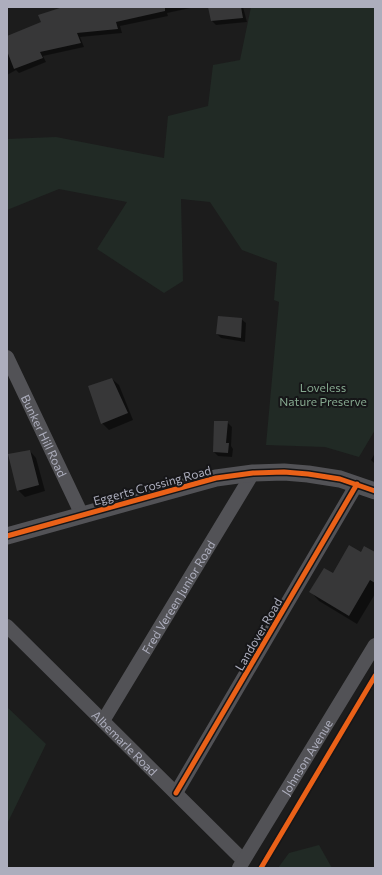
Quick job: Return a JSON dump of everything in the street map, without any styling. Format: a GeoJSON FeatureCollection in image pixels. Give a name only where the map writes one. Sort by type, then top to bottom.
{"type":"FeatureCollection","features":[{"type":"Feature","properties":{"kind":"street","name":"Bunker Hill Road"},"geometry":{"type":"LineString","coordinates":[[7,357],[82,515]]}},
{"type":"Feature","properties":{"kind":"street","name":"Eggerts Crossing Road"},"geometry":{"type":"LineString","coordinates":[[7,536],[216,478],[253,472],[308,474],[357,484],[375,491]]}},
{"type":"Feature","properties":{"kind":"street","name":"Fred Vereen Junior Road"},"geometry":{"type":"LineString","coordinates":[[103,721],[253,472]]}},
{"type":"Feature","properties":{"kind":"street","name":"Landover Road"},"geometry":{"type":"LineString","coordinates":[[176,793],[357,484]]}},
{"type":"Feature","properties":{"kind":"street","name":"Albemarle Road"},"geometry":{"type":"LineString","coordinates":[[7,626],[176,793],[241,864]]}},
{"type":"Feature","properties":{"kind":"street","name":"Johnson Avenue"},"geometry":{"type":"LineString","coordinates":[[241,864],[375,645]]}},
{"type":"Feature","properties":{"kind":"green space","name":"Loveless Nature Preserve"},"geometry":{"type":"Polygon","coordinates":[[[251,7],[375,7],[375,430],[359,457],[325,447],[266,445],[279,302],[274,300],[277,263],[242,250],[210,202],[181,199],[183,281],[164,293],[97,249],[127,202],[59,189],[7,210],[7,139],[56,137],[164,158],[168,116],[208,106],[213,65],[240,60],[251,7]]]}},
{"type":"Feature","properties":{"kind":"green space"},"geometry":{"type":"Polygon","coordinates":[[[7,707],[46,744],[7,824],[7,707]]]}},
{"type":"Feature","properties":{"kind":"green space"},"geometry":{"type":"Polygon","coordinates":[[[319,845],[332,868],[278,868],[289,853],[319,845]]]}},
{"type":"Feature","properties":{"kind":"building"},"geometry":{"type":"Polygon","coordinates":[[[63,7],[165,7],[165,11],[116,22],[118,29],[77,33],[81,43],[40,52],[43,58],[14,69],[7,51],[7,36],[41,22],[38,15],[63,7]]]}},
{"type":"Feature","properties":{"kind":"building"},"geometry":{"type":"Polygon","coordinates":[[[208,7],[241,7],[243,18],[211,21],[208,7]]]}},
{"type":"Feature","properties":{"kind":"building"},"geometry":{"type":"Polygon","coordinates":[[[218,316],[242,318],[241,338],[216,334],[218,316]]]}},
{"type":"Feature","properties":{"kind":"building"},"geometry":{"type":"Polygon","coordinates":[[[112,378],[128,413],[101,424],[88,386],[112,378]]]}},
{"type":"Feature","properties":{"kind":"building"},"geometry":{"type":"Polygon","coordinates":[[[214,421],[228,421],[226,443],[229,443],[228,453],[213,452],[214,421]]]}},
{"type":"Feature","properties":{"kind":"building"},"geometry":{"type":"Polygon","coordinates":[[[30,450],[39,485],[17,491],[8,454],[30,450]]]}},
{"type":"Feature","properties":{"kind":"building"},"geometry":{"type":"Polygon","coordinates":[[[349,545],[361,552],[364,546],[375,552],[375,583],[370,580],[349,616],[309,592],[324,568],[333,573],[349,545]]]}},
{"type":"Feature","properties":{"kind":"cycle path"},"geometry":{"type":"LineString","coordinates":[[7,536],[216,478],[253,473],[284,472],[308,474],[340,479],[375,491]]}},
{"type":"Feature","properties":{"kind":"cycle path"},"geometry":{"type":"LineString","coordinates":[[176,793],[357,484]]}},
{"type":"Feature","properties":{"kind":"cycle path"},"geometry":{"type":"LineString","coordinates":[[261,868],[375,676]]}}]}
